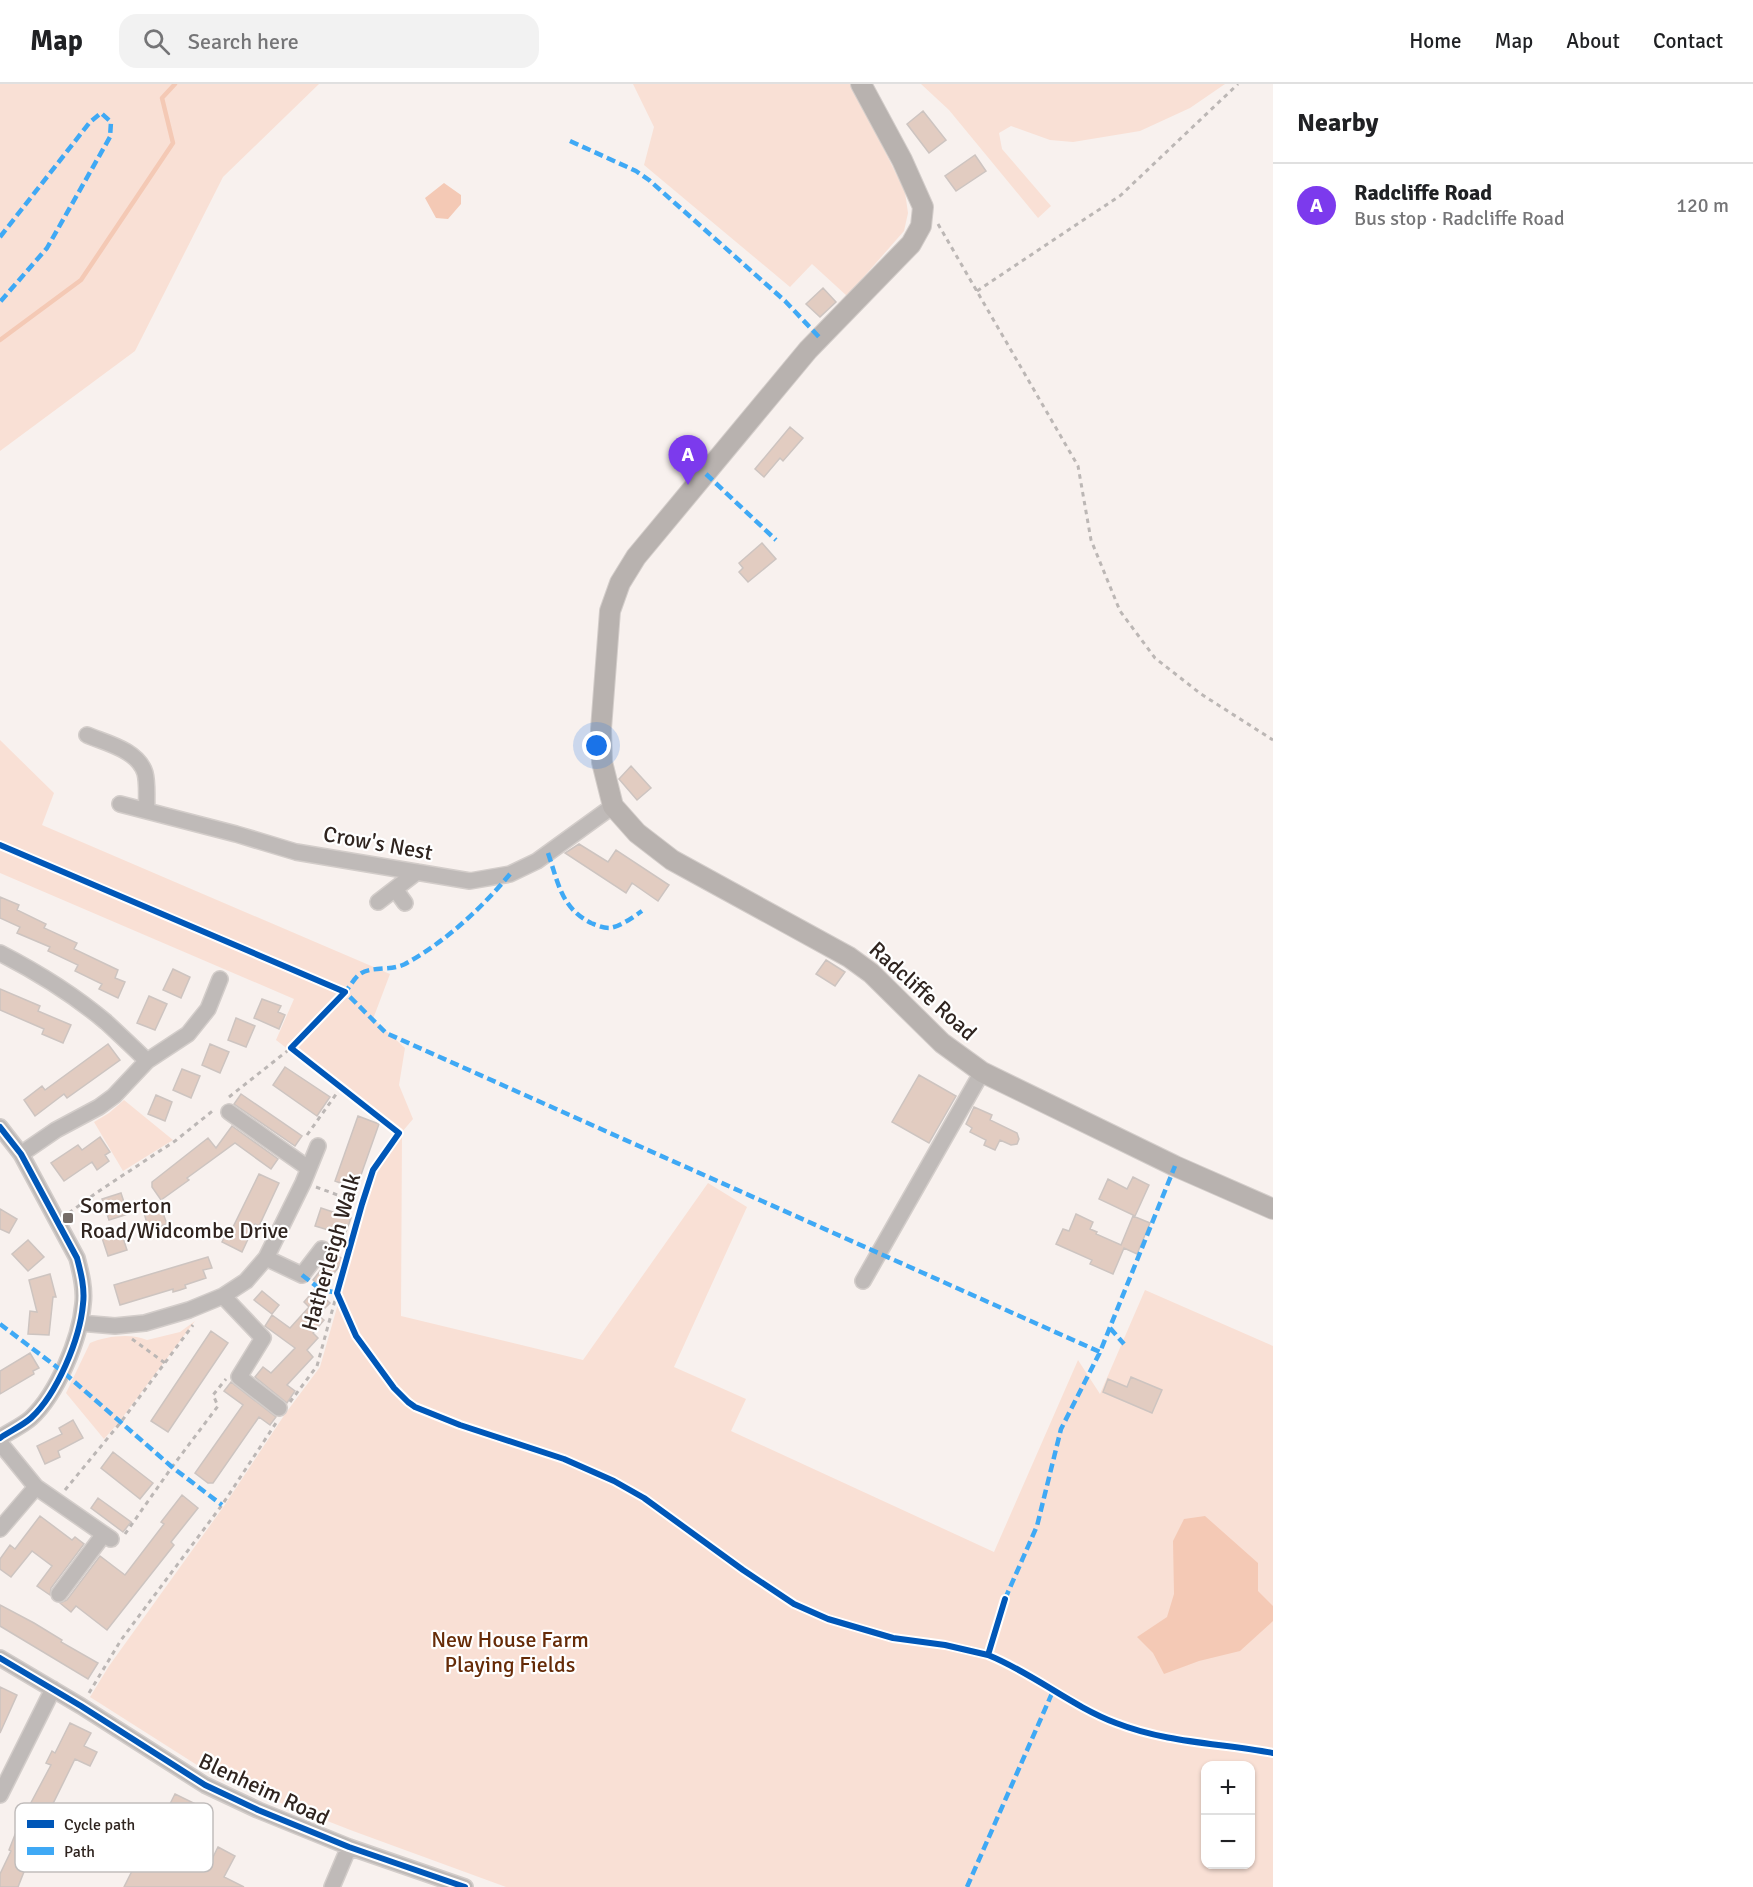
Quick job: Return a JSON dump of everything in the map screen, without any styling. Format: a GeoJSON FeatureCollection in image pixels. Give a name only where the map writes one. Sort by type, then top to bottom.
{"type":"FeatureCollection","features":[{"type":"Feature","properties":{"kind":"main road"},"geometry":{"type":"LineString","coordinates":[[861,84],[902,160],[923,207]]}},
{"type":"Feature","properties":{"kind":"main road","name":"Radcliffe Road"},"geometry":{"type":"LineString","coordinates":[[923,207],[921,226],[911,244],[808,350],[636,557],[620,583],[610,611],[601,729],[602,762],[613,806],[637,833],[672,860],[849,957],[871,973],[942,1043],[982,1072],[1175,1166],[1273,1209]]}},
{"type":"Feature","properties":{"kind":"street"},"geometry":{"type":"LineString","coordinates":[[87,735],[129,753],[139,762],[145,772],[147,811]]}},
{"type":"Feature","properties":{"kind":"street","name":"Crow's Nest"},"geometry":{"type":"LineString","coordinates":[[120,804],[297,852],[470,881],[510,874],[537,861],[613,806]]}},
{"type":"Feature","properties":{"kind":"street"},"geometry":{"type":"LineString","coordinates":[[378,902],[417,872]]}},
{"type":"Feature","properties":{"kind":"street"},"geometry":{"type":"LineString","coordinates":[[395,889],[405,903]]}},
{"type":"Feature","properties":{"kind":"street"},"geometry":{"type":"LineString","coordinates":[[0,953],[38,974],[77,1000],[105,1022],[147,1061]]}},
{"type":"Feature","properties":{"kind":"street"},"geometry":{"type":"LineString","coordinates":[[21,1154],[56,1130],[99,1107],[114,1096],[147,1061],[188,1034],[222,990]]}},
{"type":"Feature","properties":{"kind":"street"},"geometry":{"type":"LineString","coordinates":[[863,1281],[982,1072]]}},
{"type":"Feature","properties":{"kind":"street"},"geometry":{"type":"LineString","coordinates":[[225,1105],[306,1175]]}},
{"type":"Feature","properties":{"kind":"street"},"geometry":{"type":"LineString","coordinates":[[0,1127],[21,1154],[76,1258],[81,1275],[83,1303],[80,1323],[70,1354],[48,1398],[31,1418],[0,1438]]}},
{"type":"Feature","properties":{"kind":"street"},"geometry":{"type":"LineString","coordinates":[[80,1323],[115,1326],[145,1323],[217,1299],[246,1281],[266,1258],[318,1146]]}},
{"type":"Feature","properties":{"kind":"street"},"geometry":{"type":"LineString","coordinates":[[266,1258],[302,1275],[322,1249]]}},
{"type":"Feature","properties":{"kind":"street"},"geometry":{"type":"LineString","coordinates":[[217,1299],[263,1338],[239,1377],[282,1410]]}},
{"type":"Feature","properties":{"kind":"street"},"geometry":{"type":"LineString","coordinates":[[0,1443],[36,1486],[107,1537],[58,1594]]}},
{"type":"Feature","properties":{"kind":"street"},"geometry":{"type":"LineString","coordinates":[[0,1529],[36,1486]]}},
{"type":"Feature","properties":{"kind":"street","name":"Blenheim Road"},"geometry":{"type":"LineString","coordinates":[[0,1658],[81,1706],[204,1785],[258,1810],[350,1847],[465,1887]]}},
{"type":"Feature","properties":{"kind":"street"},"geometry":{"type":"LineString","coordinates":[[0,1795],[53,1689]]}},
{"type":"Feature","properties":{"kind":"street"},"geometry":{"type":"LineString","coordinates":[[332,1887],[350,1847]]}},
{"type":"Feature","properties":{"kind":"path"},"geometry":{"type":"LineString","coordinates":[[977,291],[1121,195],[1238,84]]}},
{"type":"Feature","properties":{"kind":"path"},"geometry":{"type":"LineString","coordinates":[[923,207],[935,219],[1078,466],[1091,540],[1120,611],[1155,658],[1201,694],[1273,740]]}},
{"type":"Feature","properties":{"kind":"path"},"geometry":{"type":"LineString","coordinates":[[58,1222],[96,1193],[225,1105],[299,1040]]}},
{"type":"Feature","properties":{"kind":"path"},"geometry":{"type":"LineString","coordinates":[[291,1048],[300,1054]]}},
{"type":"Feature","properties":{"kind":"path"},"geometry":{"type":"LineString","coordinates":[[334,1080],[351,1093]]}},
{"type":"Feature","properties":{"kind":"path"},"geometry":{"type":"LineString","coordinates":[[318,1146],[306,1136],[342,1086]]}},
{"type":"Feature","properties":{"kind":"path"},"geometry":{"type":"LineString","coordinates":[[306,1175],[362,1204]]}},
{"type":"Feature","properties":{"kind":"path"},"geometry":{"type":"LineString","coordinates":[[338,1293],[342,1304]]}},
{"type":"Feature","properties":{"kind":"path"},"geometry":{"type":"LineString","coordinates":[[54,1500],[121,1422],[217,1299]]}},
{"type":"Feature","properties":{"kind":"path"},"geometry":{"type":"LineString","coordinates":[[115,1326],[165,1363]]}},
{"type":"Feature","properties":{"kind":"path"},"geometry":{"type":"LineString","coordinates":[[107,1537],[124,1535],[218,1406],[213,1395],[226,1377],[239,1377]]}},
{"type":"Feature","properties":{"kind":"green space"},"geometry":{"type":"Polygon","coordinates":[[[0,84],[319,84],[223,177],[135,351],[0,451],[0,84]]]}},
{"type":"Feature","properties":{"kind":"green space"},"geometry":{"type":"Polygon","coordinates":[[[633,84],[852,84],[905,192],[908,213],[904,231],[847,296],[812,264],[790,287],[644,165],[654,127],[633,84]]]}},
{"type":"Feature","properties":{"kind":"green space"},"geometry":{"type":"Polygon","coordinates":[[[921,84],[1225,84],[1190,108],[1140,131],[1073,142],[1050,140],[1011,126],[999,133],[1002,149],[1051,206],[1038,218],[949,110],[921,84]]]}},
{"type":"Feature","properties":{"kind":"green space"},"geometry":{"type":"Polygon","coordinates":[[[0,740],[54,793],[42,825],[390,974],[373,1019],[405,1048],[399,1085],[413,1119],[402,1132],[382,1122],[276,1040],[294,999],[0,873],[0,740]]]}},
{"type":"Feature","properties":{"kind":"green space"},"geometry":{"type":"Polygon","coordinates":[[[124,1100],[173,1140],[123,1171],[94,1122],[124,1100]]]}},
{"type":"Feature","properties":{"kind":"green space","name":"New House Farm Playing Fields"},"geometry":{"type":"Polygon","coordinates":[[[402,1132],[401,1316],[583,1360],[708,1183],[747,1207],[674,1367],[746,1399],[731,1431],[994,1552],[1078,1360],[1100,1394],[1145,1290],[1273,1346],[1273,1887],[506,1887],[219,1779],[90,1697],[109,1666],[320,1367],[376,1171],[402,1132]]]}},
{"type":"Feature","properties":{"kind":"green space"},"geometry":{"type":"Polygon","coordinates":[[[195,1321],[104,1439],[66,1393],[90,1343],[118,1336],[147,1340],[180,1332],[195,1321]]]}},
{"type":"Feature","properties":{"kind":"shaded area"},"geometry":{"type":"Polygon","coordinates":[[[444,183],[461,195],[461,204],[448,219],[436,218],[425,198],[444,183]]]}},
{"type":"Feature","properties":{"kind":"shaded area"},"geometry":{"type":"Polygon","coordinates":[[[1205,1516],[1258,1563],[1258,1591],[1273,1606],[1273,1621],[1240,1651],[1199,1661],[1164,1674],[1153,1653],[1137,1637],[1167,1617],[1174,1594],[1173,1541],[1184,1519],[1205,1516]]]}},
{"type":"Feature","properties":{"kind":"building"},"geometry":{"type":"Polygon","coordinates":[[[923,111],[946,140],[929,153],[907,124],[923,111]]]}},
{"type":"Feature","properties":{"kind":"building"},"geometry":{"type":"Polygon","coordinates":[[[975,155],[986,171],[956,191],[945,176],[975,155]]]}},
{"type":"Feature","properties":{"kind":"building"},"geometry":{"type":"Polygon","coordinates":[[[823,288],[836,302],[820,317],[806,304],[823,288]]]}},
{"type":"Feature","properties":{"kind":"building"},"geometry":{"type":"Polygon","coordinates":[[[790,427],[803,438],[783,461],[780,458],[764,477],[755,469],[790,427]]]}},
{"type":"Feature","properties":{"kind":"building"},"geometry":{"type":"Polygon","coordinates":[[[762,543],[776,559],[748,582],[739,572],[743,568],[739,563],[762,543]]]}},
{"type":"Feature","properties":{"kind":"building"},"geometry":{"type":"Polygon","coordinates":[[[631,766],[651,788],[637,800],[619,779],[631,766]]]}},
{"type":"Feature","properties":{"kind":"building"},"geometry":{"type":"Polygon","coordinates":[[[579,844],[608,862],[616,850],[669,885],[658,901],[632,883],[626,893],[565,853],[579,844]]]}},
{"type":"Feature","properties":{"kind":"building"},"geometry":{"type":"Polygon","coordinates":[[[0,897],[19,905],[17,910],[46,924],[44,928],[77,943],[74,949],[118,970],[115,978],[125,982],[118,998],[99,989],[102,984],[75,971],[78,965],[48,951],[50,947],[17,933],[20,927],[0,918],[0,897]]]}},
{"type":"Feature","properties":{"kind":"building"},"geometry":{"type":"Polygon","coordinates":[[[826,960],[845,972],[835,986],[816,974],[826,960]]]}},
{"type":"Feature","properties":{"kind":"building"},"geometry":{"type":"Polygon","coordinates":[[[173,969],[190,977],[181,998],[163,990],[173,969]]]}},
{"type":"Feature","properties":{"kind":"building"},"geometry":{"type":"Polygon","coordinates":[[[0,989],[40,1006],[38,1011],[71,1025],[63,1043],[42,1034],[44,1029],[0,1010],[0,989]]]}},
{"type":"Feature","properties":{"kind":"building"},"geometry":{"type":"Polygon","coordinates":[[[149,996],[167,1004],[155,1030],[137,1023],[149,996]]]}},
{"type":"Feature","properties":{"kind":"building"},"geometry":{"type":"Polygon","coordinates":[[[262,999],[281,1006],[278,1012],[285,1015],[279,1029],[254,1018],[262,999]]]}},
{"type":"Feature","properties":{"kind":"building"},"geometry":{"type":"Polygon","coordinates":[[[236,1018],[255,1026],[246,1047],[228,1040],[236,1018]]]}},
{"type":"Feature","properties":{"kind":"building"},"geometry":{"type":"Polygon","coordinates":[[[108,1044],[120,1060],[67,1098],[64,1094],[35,1116],[24,1100],[42,1086],[45,1090],[108,1044]]]}},
{"type":"Feature","properties":{"kind":"building"},"geometry":{"type":"Polygon","coordinates":[[[210,1044],[229,1052],[220,1073],[202,1065],[210,1044]]]}},
{"type":"Feature","properties":{"kind":"building"},"geometry":{"type":"Polygon","coordinates":[[[285,1067],[330,1097],[317,1116],[273,1085],[285,1067]]]}},
{"type":"Feature","properties":{"kind":"building"},"geometry":{"type":"Polygon","coordinates":[[[182,1069],[200,1076],[191,1098],[173,1090],[182,1069]]]}},
{"type":"Feature","properties":{"kind":"building"},"geometry":{"type":"Polygon","coordinates":[[[919,1075],[956,1096],[929,1143],[892,1122],[919,1075]]]}},
{"type":"Feature","properties":{"kind":"building"},"geometry":{"type":"Polygon","coordinates":[[[241,1094],[302,1136],[295,1146],[234,1104],[241,1094]]]}},
{"type":"Feature","properties":{"kind":"building"},"geometry":{"type":"Polygon","coordinates":[[[156,1095],[172,1102],[165,1121],[148,1114],[156,1095]]]}},
{"type":"Feature","properties":{"kind":"building"},"geometry":{"type":"Polygon","coordinates":[[[974,1107],[992,1115],[990,1120],[1017,1133],[1019,1139],[1017,1144],[1011,1145],[1000,1140],[995,1150],[984,1145],[986,1140],[970,1132],[972,1128],[966,1124],[974,1107]]]}},
{"type":"Feature","properties":{"kind":"building"},"geometry":{"type":"Polygon","coordinates":[[[358,1116],[379,1124],[356,1189],[335,1181],[358,1116]]]}},
{"type":"Feature","properties":{"kind":"building"},"geometry":{"type":"Polygon","coordinates":[[[232,1126],[278,1159],[271,1169],[235,1143],[161,1200],[152,1187],[152,1182],[208,1138],[216,1148],[232,1126]]]}},
{"type":"Feature","properties":{"kind":"building"},"geometry":{"type":"Polygon","coordinates":[[[100,1137],[110,1152],[105,1155],[109,1161],[97,1170],[92,1162],[64,1181],[51,1163],[78,1145],[82,1150],[100,1137]]]}},
{"type":"Feature","properties":{"kind":"building"},"geometry":{"type":"Polygon","coordinates":[[[259,1174],[279,1183],[259,1226],[255,1224],[242,1252],[222,1242],[230,1226],[233,1227],[259,1174]]]}},
{"type":"Feature","properties":{"kind":"building"},"geometry":{"type":"Polygon","coordinates":[[[1133,1177],[1149,1185],[1135,1216],[1099,1199],[1108,1179],[1127,1189],[1133,1177]]]}},
{"type":"Feature","properties":{"kind":"building"},"geometry":{"type":"Polygon","coordinates":[[[121,1193],[128,1214],[109,1220],[102,1199],[121,1193]]]}},
{"type":"Feature","properties":{"kind":"building"},"geometry":{"type":"Polygon","coordinates":[[[161,1208],[167,1224],[149,1230],[144,1213],[161,1208]]]}},
{"type":"Feature","properties":{"kind":"building"},"geometry":{"type":"Polygon","coordinates":[[[321,1208],[351,1218],[345,1235],[315,1226],[321,1208]]]}},
{"type":"Feature","properties":{"kind":"building"},"geometry":{"type":"Polygon","coordinates":[[[0,1209],[17,1219],[9,1233],[0,1229],[0,1209]]]}},
{"type":"Feature","properties":{"kind":"building"},"geometry":{"type":"Polygon","coordinates":[[[1076,1214],[1093,1222],[1090,1229],[1097,1232],[1096,1234],[1121,1245],[1133,1216],[1150,1223],[1137,1254],[1124,1248],[1113,1274],[1090,1264],[1092,1260],[1056,1244],[1063,1229],[1069,1231],[1076,1214]]]}},
{"type":"Feature","properties":{"kind":"building"},"geometry":{"type":"Polygon","coordinates":[[[120,1229],[127,1250],[108,1256],[101,1235],[120,1229]]]}},
{"type":"Feature","properties":{"kind":"building"},"geometry":{"type":"Polygon","coordinates":[[[28,1240],[44,1257],[28,1271],[12,1254],[28,1240]]]}},
{"type":"Feature","properties":{"kind":"building"},"geometry":{"type":"Polygon","coordinates":[[[334,1253],[344,1260],[323,1288],[313,1280],[334,1253]]]}},
{"type":"Feature","properties":{"kind":"building"},"geometry":{"type":"Polygon","coordinates":[[[208,1257],[212,1268],[203,1270],[206,1278],[185,1285],[186,1288],[180,1290],[173,1292],[173,1289],[120,1305],[114,1285],[208,1257]]]}},
{"type":"Feature","properties":{"kind":"building"},"geometry":{"type":"Polygon","coordinates":[[[50,1274],[56,1297],[53,1297],[49,1335],[28,1334],[30,1311],[37,1312],[29,1280],[50,1274]]]}},
{"type":"Feature","properties":{"kind":"building"},"geometry":{"type":"Polygon","coordinates":[[[315,1289],[330,1303],[318,1315],[324,1320],[313,1333],[318,1338],[307,1350],[313,1357],[287,1385],[295,1391],[287,1403],[255,1377],[263,1367],[271,1373],[295,1348],[265,1326],[272,1315],[290,1328],[309,1307],[304,1302],[315,1289]]]}},
{"type":"Feature","properties":{"kind":"building"},"geometry":{"type":"Polygon","coordinates":[[[262,1291],[279,1305],[272,1314],[254,1300],[262,1291]]]}},
{"type":"Feature","properties":{"kind":"building"},"geometry":{"type":"Polygon","coordinates":[[[211,1331],[228,1343],[168,1432],[151,1421],[211,1331]]]}},
{"type":"Feature","properties":{"kind":"building"},"geometry":{"type":"Polygon","coordinates":[[[30,1353],[39,1368],[33,1371],[34,1374],[0,1394],[0,1371],[30,1353]]]}},
{"type":"Feature","properties":{"kind":"building"},"geometry":{"type":"Polygon","coordinates":[[[1131,1377],[1162,1390],[1152,1413],[1103,1392],[1108,1379],[1127,1387],[1131,1377]]]}},
{"type":"Feature","properties":{"kind":"building"},"geometry":{"type":"Polygon","coordinates":[[[231,1382],[276,1417],[270,1425],[259,1417],[213,1483],[208,1483],[195,1473],[243,1405],[224,1391],[231,1382]]]}},
{"type":"Feature","properties":{"kind":"building"},"geometry":{"type":"Polygon","coordinates":[[[73,1420],[83,1438],[58,1451],[60,1457],[45,1464],[37,1446],[62,1434],[59,1428],[73,1420]]]}},
{"type":"Feature","properties":{"kind":"building"},"geometry":{"type":"Polygon","coordinates":[[[113,1452],[153,1483],[140,1499],[101,1468],[113,1452]]]}},
{"type":"Feature","properties":{"kind":"building"},"geometry":{"type":"Polygon","coordinates":[[[182,1495],[198,1508],[171,1542],[174,1545],[107,1630],[76,1606],[71,1612],[60,1603],[67,1600],[100,1556],[125,1575],[164,1524],[161,1522],[182,1495]]]}},
{"type":"Feature","properties":{"kind":"building"},"geometry":{"type":"Polygon","coordinates":[[[98,1498],[131,1522],[123,1532],[91,1508],[98,1498]]]}},
{"type":"Feature","properties":{"kind":"building"},"geometry":{"type":"Polygon","coordinates":[[[40,1516],[72,1540],[75,1537],[84,1544],[51,1588],[50,1595],[37,1586],[52,1566],[32,1551],[11,1577],[0,1569],[0,1559],[10,1545],[15,1549],[40,1516]]]}},
{"type":"Feature","properties":{"kind":"building"},"geometry":{"type":"Polygon","coordinates":[[[0,1605],[34,1623],[62,1640],[61,1642],[98,1663],[88,1679],[0,1626],[0,1605]]]}},
{"type":"Feature","properties":{"kind":"building"},"geometry":{"type":"Polygon","coordinates":[[[0,1687],[17,1695],[0,1733],[0,1687]]]}},
{"type":"Feature","properties":{"kind":"building"},"geometry":{"type":"Polygon","coordinates":[[[70,1723],[91,1733],[84,1746],[97,1752],[90,1766],[75,1759],[53,1803],[31,1803],[51,1765],[46,1763],[52,1751],[55,1753],[70,1723]]]}},
{"type":"Feature","properties":{"kind":"building"},"geometry":{"type":"Polygon","coordinates":[[[175,1794],[194,1803],[170,1803],[175,1794]]]}},
{"type":"Feature","properties":{"kind":"building"},"geometry":{"type":"Polygon","coordinates":[[[15,1835],[15,1872],[24,1872],[18,1887],[0,1887],[0,1874],[11,1851],[9,1850],[15,1835]]]}},
{"type":"Feature","properties":{"kind":"building"},"geometry":{"type":"Polygon","coordinates":[[[218,1847],[235,1856],[224,1877],[244,1887],[124,1887],[132,1872],[213,1872],[213,1857],[218,1847]]]}},
{"type":"Feature","properties":{"kind":"waterway"},"geometry":{"type":"LineString","coordinates":[[0,340],[81,280],[173,143],[162,98],[175,84]]}},
{"type":"Feature","properties":{"kind":"marked path"},"geometry":{"type":"LineString","coordinates":[[0,237],[90,122],[101,113],[111,122],[110,137],[47,248],[0,302]]}},
{"type":"Feature","properties":{"kind":"marked path"},"geometry":{"type":"LineString","coordinates":[[570,141],[636,171],[649,180],[785,301],[820,338]]}},
{"type":"Feature","properties":{"kind":"marked path"},"geometry":{"type":"LineString","coordinates":[[706,474],[776,540]]}},
{"type":"Feature","properties":{"kind":"marked path"},"geometry":{"type":"LineString","coordinates":[[548,853],[562,893],[573,910],[581,917],[595,925],[609,928],[622,924],[642,911]]}},
{"type":"Feature","properties":{"kind":"marked path"},"geometry":{"type":"LineString","coordinates":[[510,874],[475,912],[434,946],[405,964],[360,974],[345,992],[386,1033],[1100,1352]]}},
{"type":"Feature","properties":{"kind":"marked path"},"geometry":{"type":"LineString","coordinates":[[1005,1599],[1037,1526],[1061,1429],[1100,1352],[1175,1166]]}},
{"type":"Feature","properties":{"kind":"marked path"},"geometry":{"type":"LineString","coordinates":[[302,1275],[320,1289],[337,1293]]}},
{"type":"Feature","properties":{"kind":"marked path"},"geometry":{"type":"LineString","coordinates":[[0,1324],[62,1371],[172,1467],[222,1505]]}},
{"type":"Feature","properties":{"kind":"marked path"},"geometry":{"type":"LineString","coordinates":[[1110,1328],[1124,1344]]}},
{"type":"Feature","properties":{"kind":"marked path"},"geometry":{"type":"LineString","coordinates":[[967,1887],[1053,1691]]}},
{"type":"Feature","properties":{"kind":"cycle path","name":"Hatherleigh Walk"},"geometry":{"type":"LineString","coordinates":[[0,845],[345,992],[291,1048],[399,1133],[373,1170],[337,1293],[356,1336],[394,1388],[408,1402],[460,1425],[564,1459],[614,1481],[644,1498],[794,1604],[828,1619],[893,1638],[945,1645],[988,1655]]}},
{"type":"Feature","properties":{"kind":"cycle path"},"geometry":{"type":"LineString","coordinates":[[0,1127],[21,1154],[77,1258],[83,1298],[81,1318],[72,1349],[50,1395],[31,1418],[0,1438]]}},
{"type":"Feature","properties":{"kind":"cycle path"},"geometry":{"type":"LineString","coordinates":[[1005,1599],[988,1655],[1005,1662],[1099,1716],[1135,1730],[1174,1739],[1273,1753]]}},
{"type":"Feature","properties":{"kind":"cycle path"},"geometry":{"type":"LineString","coordinates":[[0,1658],[81,1706],[205,1785],[258,1810],[349,1847],[465,1887]]}},
{"type":"Feature","properties":{"kind":"place","name":"Radcliffe Road"},"geometry":{"type":"Point","coordinates":[688,485]}},
{"type":"Feature","properties":{"kind":"place","name":"Somerton Road/Widcombe Drive"},"geometry":{"type":"Point","coordinates":[68,1218]}}]}
